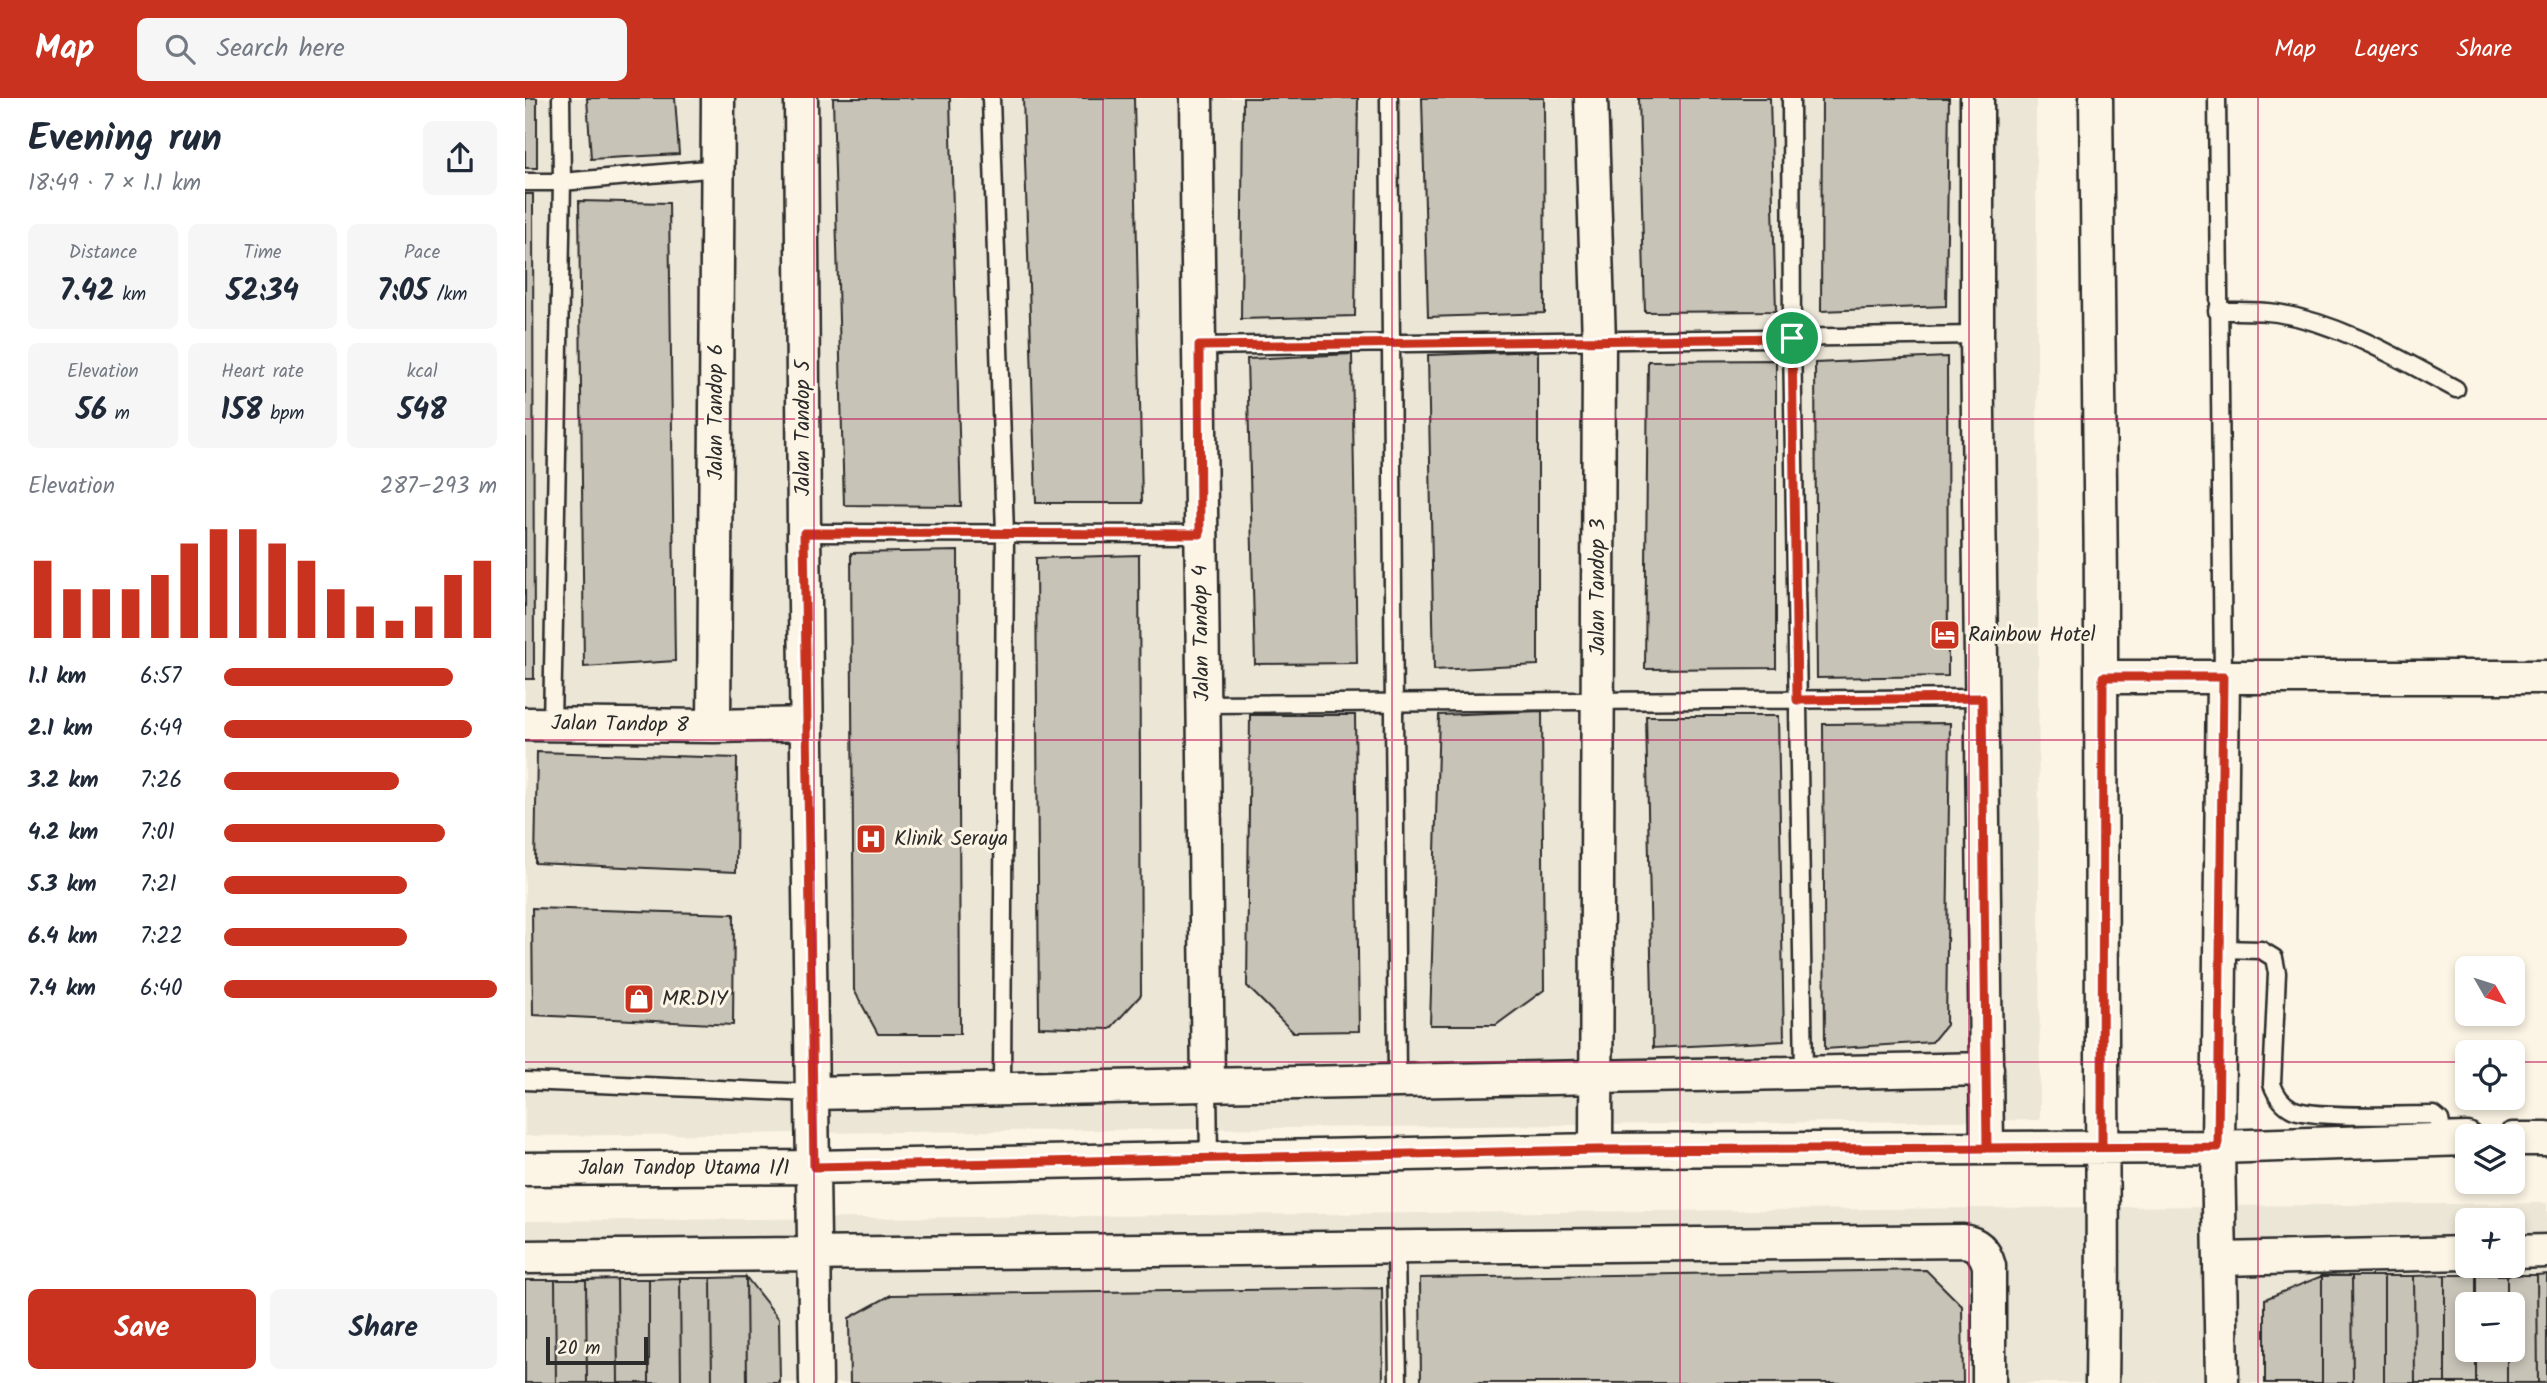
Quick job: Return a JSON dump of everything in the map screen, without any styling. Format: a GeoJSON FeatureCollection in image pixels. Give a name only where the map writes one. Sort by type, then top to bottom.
{"type":"FeatureCollection","features":[{"type":"Feature","properties":{"kind":"street","name":"Jalan Tandop 6"},"geometry":{"type":"LineString","coordinates":[[714,726],[718,98]]}},
{"type":"Feature","properties":{"kind":"street","name":"Jalan Tandop 5"},"geometry":{"type":"LineString","coordinates":[[801,98],[816,1383]]}},
{"type":"Feature","properties":{"kind":"street","name":"Jalan Tandop 4"},"geometry":{"type":"LineString","coordinates":[[1196,98],[1208,1085]]}},
{"type":"Feature","properties":{"kind":"street","name":"Jalan Tandop 3"},"geometry":{"type":"LineString","coordinates":[[1591,98],[1599,341],[1596,1150]]}},
{"type":"Feature","properties":{"kind":"street"},"geometry":{"type":"LineString","coordinates":[[1977,98],[1977,335],[1987,1148]]}},
{"type":"Feature","properties":{"kind":"street"},"geometry":{"type":"LineString","coordinates":[[2096,98],[2103,677],[2102,1383]]}},
{"type":"Feature","properties":{"kind":"street"},"geometry":{"type":"LineString","coordinates":[[2103,677],[2547,677]]}},
{"type":"Feature","properties":{"kind":"street"},"geometry":{"type":"LineString","coordinates":[[2222,1383],[2218,1147],[2223,677]]}},
{"type":"Feature","properties":{"kind":"street","name":"Jalan Tandop 8"},"geometry":{"type":"LineString","coordinates":[[539,724],[807,724]]}},
{"type":"Feature","properties":{"kind":"street"},"geometry":{"type":"LineString","coordinates":[[813,1093],[1987,1069]]}},
{"type":"Feature","properties":{"kind":"street","name":"Jalan Tandop Utama 1/1"},"geometry":{"type":"LineString","coordinates":[[525,1169],[814,1167],[1596,1150],[2218,1147],[2455,1139]]}},
{"type":"Feature","properties":{"kind":"street"},"geometry":{"type":"LineString","coordinates":[[2525,1139],[2547,1139]]}},
{"type":"Feature","properties":{"kind":"street"},"geometry":{"type":"LineString","coordinates":[[525,1257],[1973,1243],[1986,1256],[1989,1266],[1989,1383]]}},
{"type":"Feature","properties":{"kind":"street"},"geometry":{"type":"LineString","coordinates":[[2525,1252],[2547,1251]]}},
{"type":"Feature","properties":{"kind":"street"},"geometry":{"type":"LineString","coordinates":[[2221,1259],[2455,1253]]}},
{"type":"Feature","properties":{"kind":"lane"},"geometry":{"type":"LineString","coordinates":[[539,724],[562,183],[561,98]]}},
{"type":"Feature","properties":{"kind":"lane"},"geometry":{"type":"LineString","coordinates":[[991,98],[1005,534],[1002,1089]]}},
{"type":"Feature","properties":{"kind":"lane"},"geometry":{"type":"LineString","coordinates":[[1389,98],[1397,1081]]}},
{"type":"Feature","properties":{"kind":"lane"},"geometry":{"type":"LineString","coordinates":[[1791,98],[1792,338],[1804,1072]]}},
{"type":"Feature","properties":{"kind":"lane"},"geometry":{"type":"LineString","coordinates":[[2217,98],[2217,311],[2223,677]]}},
{"type":"Feature","properties":{"kind":"lane"},"geometry":{"type":"LineString","coordinates":[[525,182],[562,183],[718,168]]}},
{"type":"Feature","properties":{"kind":"lane"},"geometry":{"type":"LineString","coordinates":[[2217,311],[2274,313],[2308,320],[2365,340],[2456,389]]}},
{"type":"Feature","properties":{"kind":"lane"},"geometry":{"type":"LineString","coordinates":[[1199,346],[1977,335]]}},
{"type":"Feature","properties":{"kind":"lane"},"geometry":{"type":"LineString","coordinates":[[804,533],[1200,534]]}},
{"type":"Feature","properties":{"kind":"lane"},"geometry":{"type":"LineString","coordinates":[[1203,704],[1982,698]]}},
{"type":"Feature","properties":{"kind":"lane"},"geometry":{"type":"LineString","coordinates":[[2220,948],[2262,950],[2274,958],[2277,973],[2272,1084],[2277,1097],[2285,1105],[2305,1114],[2434,1115],[2455,1138]]}},
{"type":"Feature","properties":{"kind":"lane"},"geometry":{"type":"LineString","coordinates":[[525,1081],[813,1093]]}},
{"type":"Feature","properties":{"kind":"lane"},"geometry":{"type":"LineString","coordinates":[[1208,1085],[1209,1159]]}},
{"type":"Feature","properties":{"kind":"lane"},"geometry":{"type":"LineString","coordinates":[[1396,1248],[1398,1383]]}},
{"type":"Feature","properties":{"kind":"shaded area"},"geometry":{"type":"Polygon","coordinates":[[[525,98],[2036,98],[2040,1120],[525,1136],[525,98]]]}},
{"type":"Feature","properties":{"kind":"shaded area"},"geometry":{"type":"Polygon","coordinates":[[[2547,1203],[2547,1383],[525,1383],[525,1221],[2547,1203]]]}},
{"type":"Feature","properties":{"kind":"building"},"geometry":{"type":"Polygon","coordinates":[[[525,98],[537,98],[537,168],[525,168],[525,98]]]}},
{"type":"Feature","properties":{"kind":"building"},"geometry":{"type":"Polygon","coordinates":[[[587,98],[675,98],[679,154],[591,159],[587,98]]]}},
{"type":"Feature","properties":{"kind":"building"},"geometry":{"type":"Polygon","coordinates":[[[833,98],[950,98],[961,506],[844,505],[833,98]]]}},
{"type":"Feature","properties":{"kind":"building"},"geometry":{"type":"Polygon","coordinates":[[[1023,98],[1134,98],[1142,503],[1036,503],[1023,98]]]}},
{"type":"Feature","properties":{"kind":"building"},"geometry":{"type":"Polygon","coordinates":[[[1243,98],[1358,98],[1355,316],[1241,319],[1243,98]]]}},
{"type":"Feature","properties":{"kind":"building"},"geometry":{"type":"Polygon","coordinates":[[[1422,98],[1544,98],[1545,313],[1428,317],[1422,98]]]}},
{"type":"Feature","properties":{"kind":"building"},"geometry":{"type":"Polygon","coordinates":[[[1639,98],[1770,98],[1776,311],[1645,312],[1639,98]]]}},
{"type":"Feature","properties":{"kind":"building"},"geometry":{"type":"Polygon","coordinates":[[[1822,98],[1949,98],[1946,306],[1821,311],[1822,98]]]}},
{"type":"Feature","properties":{"kind":"building"},"geometry":{"type":"Polygon","coordinates":[[[525,194],[533,194],[534,679],[525,679],[525,194]]]}},
{"type":"Feature","properties":{"kind":"building"},"geometry":{"type":"Polygon","coordinates":[[[579,201],[669,203],[675,661],[584,667],[579,201]]]}},
{"type":"Feature","properties":{"kind":"building"},"geometry":{"type":"Polygon","coordinates":[[[1538,351],[1538,665],[1434,670],[1428,355],[1538,351]]]}},
{"type":"Feature","properties":{"kind":"building"},"geometry":{"type":"Polygon","coordinates":[[[1352,354],[1357,663],[1255,664],[1247,359],[1352,354]]]}},
{"type":"Feature","properties":{"kind":"building"},"geometry":{"type":"Polygon","coordinates":[[[1947,357],[1948,676],[1817,678],[1815,363],[1947,357]]]}},
{"type":"Feature","properties":{"kind":"building"},"geometry":{"type":"Polygon","coordinates":[[[1776,360],[1776,668],[1645,669],[1648,361],[1776,360]]]}},
{"type":"Feature","properties":{"kind":"building"},"geometry":{"type":"Polygon","coordinates":[[[958,551],[960,1034],[878,1034],[854,990],[851,553],[958,551]]]}},
{"type":"Feature","properties":{"kind":"building"},"geometry":{"type":"Polygon","coordinates":[[[1139,555],[1141,995],[1110,1029],[1039,1027],[1036,558],[1139,555]]]}},
{"type":"Feature","properties":{"kind":"building"},"geometry":{"type":"Polygon","coordinates":[[[1542,711],[1544,990],[1496,1025],[1430,1025],[1439,715],[1542,711]]]}},
{"type":"Feature","properties":{"kind":"building"},"geometry":{"type":"Polygon","coordinates":[[[1250,715],[1355,715],[1359,1031],[1293,1032],[1247,986],[1250,715]]]}},
{"type":"Feature","properties":{"kind":"building"},"geometry":{"type":"Polygon","coordinates":[[[1646,716],[1778,716],[1784,1041],[1653,1048],[1646,716]]]}},
{"type":"Feature","properties":{"kind":"building"},"geometry":{"type":"Polygon","coordinates":[[[1950,723],[1946,1025],[1932,1042],[1825,1049],[1823,724],[1950,723]]]}},
{"type":"Feature","properties":{"kind":"building"},"geometry":{"type":"Polygon","coordinates":[[[537,752],[737,758],[736,872],[535,863],[537,752]]]}},
{"type":"Feature","properties":{"kind":"building"},"geometry":{"type":"Polygon","coordinates":[[[532,908],[734,914],[733,1025],[533,1015],[532,908]]]}},
{"type":"Feature","properties":{"kind":"building"},"geometry":{"type":"Polygon","coordinates":[[[1926,1270],[1962,1306],[1963,1383],[1421,1383],[1420,1278],[1926,1270]]]}},
{"type":"Feature","properties":{"kind":"building"},"geometry":{"type":"Polygon","coordinates":[[[2547,1274],[2547,1383],[2538,1383],[2537,1275],[2547,1274]]]}},
{"type":"Feature","properties":{"kind":"building"},"geometry":{"type":"Polygon","coordinates":[[[2445,1275],[2476,1278],[2476,1292],[2455,1292],[2455,1362],[2476,1362],[2476,1383],[2445,1383],[2445,1275]]]}},
{"type":"Feature","properties":{"kind":"building"},"geometry":{"type":"Polygon","coordinates":[[[2445,1275],[2445,1383],[2415,1383],[2414,1276],[2445,1275]]]}},
{"type":"Feature","properties":{"kind":"building"},"geometry":{"type":"Polygon","coordinates":[[[2537,1275],[2538,1383],[2507,1383],[2507,1362],[2525,1362],[2525,1292],[2507,1292],[2507,1278],[2537,1275]]]}},
{"type":"Feature","properties":{"kind":"building"},"geometry":{"type":"Polygon","coordinates":[[[2322,1276],[2322,1383],[2265,1383],[2265,1299],[2322,1276]]]}},
{"type":"Feature","properties":{"kind":"building"},"geometry":{"type":"Polygon","coordinates":[[[2322,1276],[2352,1276],[2353,1383],[2322,1383],[2322,1276]]]}},
{"type":"Feature","properties":{"kind":"building"},"geometry":{"type":"Polygon","coordinates":[[[2352,1276],[2384,1276],[2384,1383],[2353,1383],[2352,1276]]]}},
{"type":"Feature","properties":{"kind":"building"},"geometry":{"type":"Polygon","coordinates":[[[2384,1276],[2414,1276],[2415,1383],[2384,1383],[2384,1276]]]}},
{"type":"Feature","properties":{"kind":"building"},"geometry":{"type":"Polygon","coordinates":[[[746,1277],[747,1383],[712,1383],[711,1278],[746,1277]]]}},
{"type":"Feature","properties":{"kind":"building"},"geometry":{"type":"Polygon","coordinates":[[[746,1277],[779,1319],[780,1383],[747,1383],[746,1277]]]}},
{"type":"Feature","properties":{"kind":"building"},"geometry":{"type":"Polygon","coordinates":[[[680,1278],[711,1278],[712,1383],[681,1383],[680,1278]]]}},
{"type":"Feature","properties":{"kind":"building"},"geometry":{"type":"Polygon","coordinates":[[[680,1278],[681,1383],[649,1383],[649,1279],[680,1278]]]}},
{"type":"Feature","properties":{"kind":"building"},"geometry":{"type":"Polygon","coordinates":[[[2476,1278],[2507,1278],[2507,1292],[2476,1292],[2476,1278]]]}},
{"type":"Feature","properties":{"kind":"building"},"geometry":{"type":"Polygon","coordinates":[[[617,1279],[649,1279],[649,1383],[618,1383],[617,1279]]]}},
{"type":"Feature","properties":{"kind":"building"},"geometry":{"type":"Polygon","coordinates":[[[617,1279],[618,1383],[587,1383],[586,1280],[617,1279]]]}},
{"type":"Feature","properties":{"kind":"building"},"geometry":{"type":"Polygon","coordinates":[[[525,1280],[555,1280],[556,1383],[525,1383],[525,1280]]]}},
{"type":"Feature","properties":{"kind":"building"},"geometry":{"type":"Polygon","coordinates":[[[555,1280],[586,1280],[587,1383],[556,1383],[555,1280]]]}},
{"type":"Feature","properties":{"kind":"building"},"geometry":{"type":"Polygon","coordinates":[[[1382,1288],[1383,1383],[850,1383],[849,1318],[891,1295],[1382,1288]]]}},
{"type":"Feature","properties":{"kind":"building"},"geometry":{"type":"Polygon","coordinates":[[[2476,1362],[2507,1362],[2507,1383],[2476,1383],[2476,1362]]]}},
{"type":"Feature","properties":{"kind":"place","name":"Rainbow Hotel"},"geometry":{"type":"Point","coordinates":[1945,635]}},
{"type":"Feature","properties":{"kind":"place","name":"Klinik Seraya"},"geometry":{"type":"Point","coordinates":[871,839]}},
{"type":"Feature","properties":{"kind":"place","name":"MR.DIY"},"geometry":{"type":"Point","coordinates":[639,999]}},
{"type":"Feature","properties":{"kind":"route"},"geometry":{"type":"LineString","coordinates":[[1792,338],[1797,700],[1982,698],[1987,1148],[2102,1147],[2103,677],[2223,677],[2218,1147],[1596,1150],[814,1167],[804,533],[1200,534],[1199,346],[1792,338]]}}]}
